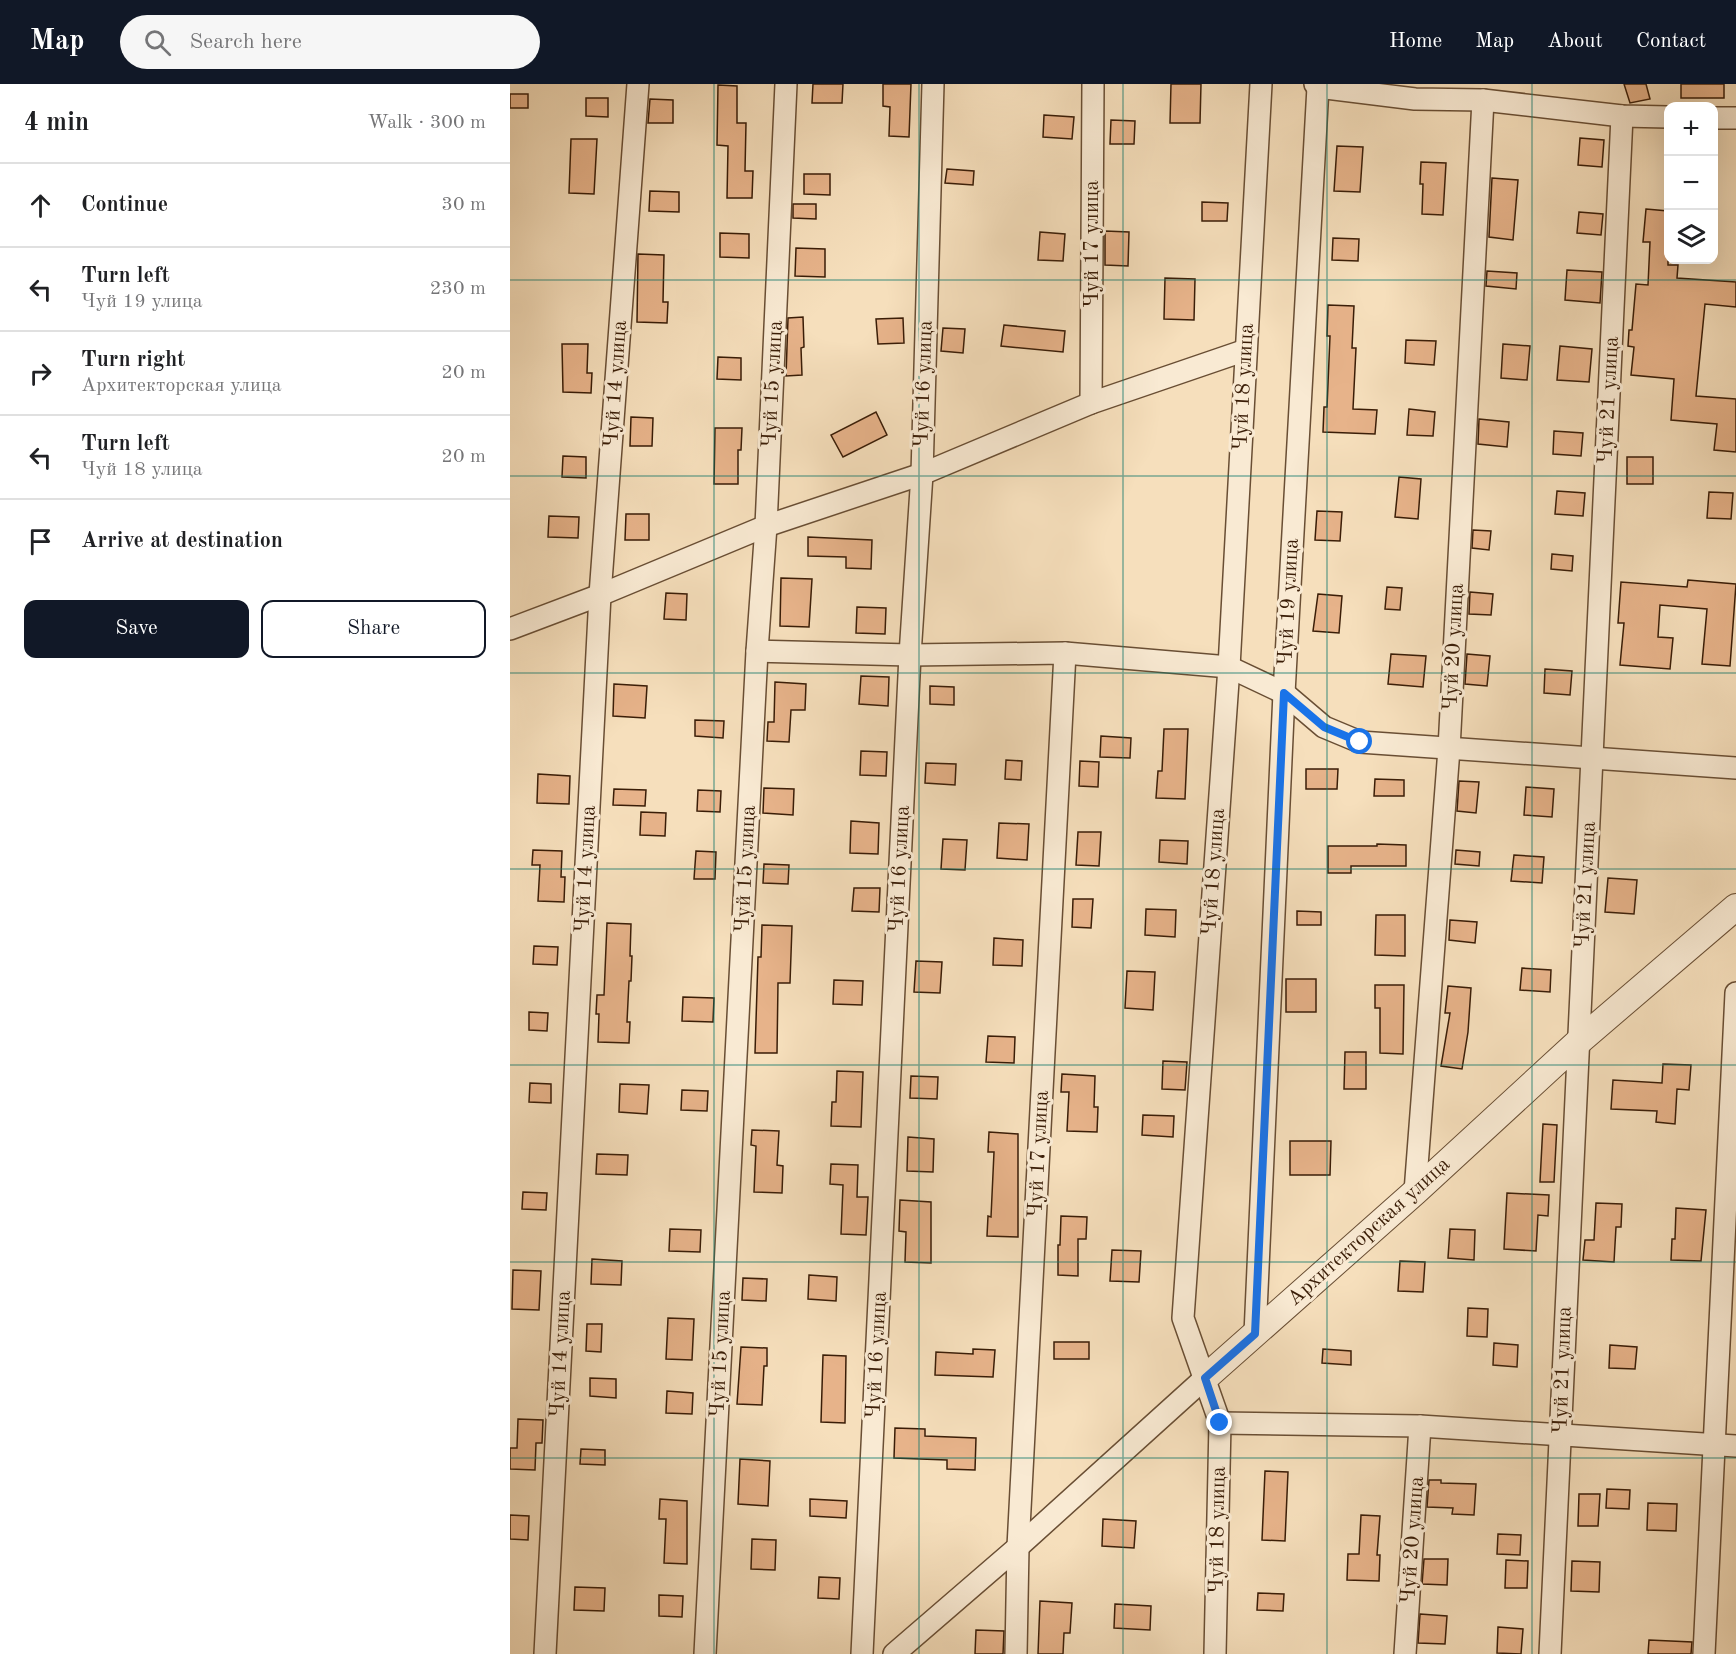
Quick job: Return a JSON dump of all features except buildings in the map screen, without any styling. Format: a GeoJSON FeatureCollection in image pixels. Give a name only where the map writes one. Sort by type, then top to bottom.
{"type":"FeatureCollection","features":[{"type":"Feature","properties":{"kind":"street","name":"Чуй 14 улица"},"geometry":{"type":"LineString","coordinates":[[545,1654],[600,595],[638,84]]}},
{"type":"Feature","properties":{"kind":"street","name":"Чуй 15 улица"},"geometry":{"type":"LineString","coordinates":[[705,1654],[757,651],[766,526],[786,84]]}},
{"type":"Feature","properties":{"kind":"street","name":"Чуй 16 улица"},"geometry":{"type":"LineString","coordinates":[[862,1654],[910,656],[922,474],[933,84]]}},
{"type":"Feature","properties":{"kind":"street","name":"Чуй 17 улица"},"geometry":{"type":"LineString","coordinates":[[1091,403],[1093,84]]}},
{"type":"Feature","properties":{"kind":"street","name":"Чуй 18 улица"},"geometry":{"type":"LineString","coordinates":[[1215,1654],[1220,1423],[1183,1318],[1229,667],[1261,84]]}},
{"type":"Feature","properties":{"kind":"street"},"geometry":{"type":"LineString","coordinates":[[1316,85],[1415,92],[1622,116],[1664,117]]}},
{"type":"Feature","properties":{"kind":"street","name":"Чуй 19 улица"},"geometry":{"type":"LineString","coordinates":[[1255,1334],[1284,693],[1316,85]]}},
{"type":"Feature","properties":{"kind":"street","name":"Чуй 20 улица"},"geometry":{"type":"LineString","coordinates":[[1415,1192],[1449,748],[1483,100]]}},
{"type":"Feature","properties":{"kind":"street","name":"Чуй 21 улица"},"geometry":{"type":"LineString","coordinates":[[1550,1654],[1622,116]]}},
{"type":"Feature","properties":{"kind":"street"},"geometry":{"type":"LineString","coordinates":[[1718,118],[1736,118]]}},
{"type":"Feature","properties":{"kind":"street"},"geometry":{"type":"LineString","coordinates":[[510,629],[600,595],[766,526],[922,474],[1091,403],[1246,350]]}},
{"type":"Feature","properties":{"kind":"street"},"geometry":{"type":"LineString","coordinates":[[757,651],[910,656],[1065,654],[1229,667],[1284,693],[1324,727],[1360,742],[1736,768]]}},
{"type":"Feature","properties":{"kind":"street","name":"Чуй 17 улица"},"geometry":{"type":"LineString","coordinates":[[1016,1654],[1018,1547],[1065,654]]}},
{"type":"Feature","properties":{"kind":"street","name":"Архитекторская улица"},"geometry":{"type":"LineString","coordinates":[[894,1654],[1018,1547],[1415,1192],[1577,1043],[1736,907]]}},
{"type":"Feature","properties":{"kind":"street"},"geometry":{"type":"LineString","coordinates":[[1704,1654],[1726,1445],[1736,993]]}},
{"type":"Feature","properties":{"kind":"street"},"geometry":{"type":"LineString","coordinates":[[1220,1423],[1420,1426],[1726,1445]]}},
{"type":"Feature","properties":{"kind":"street","name":"Чуй 20 улица"},"geometry":{"type":"LineString","coordinates":[[1405,1654],[1420,1426]]}},
{"type":"Feature","properties":{"kind":"route"},"geometry":{"type":"LineString","coordinates":[[1220,1423],[1205,1378],[1255,1334],[1284,693],[1324,727],[1360,742]]}}]}
